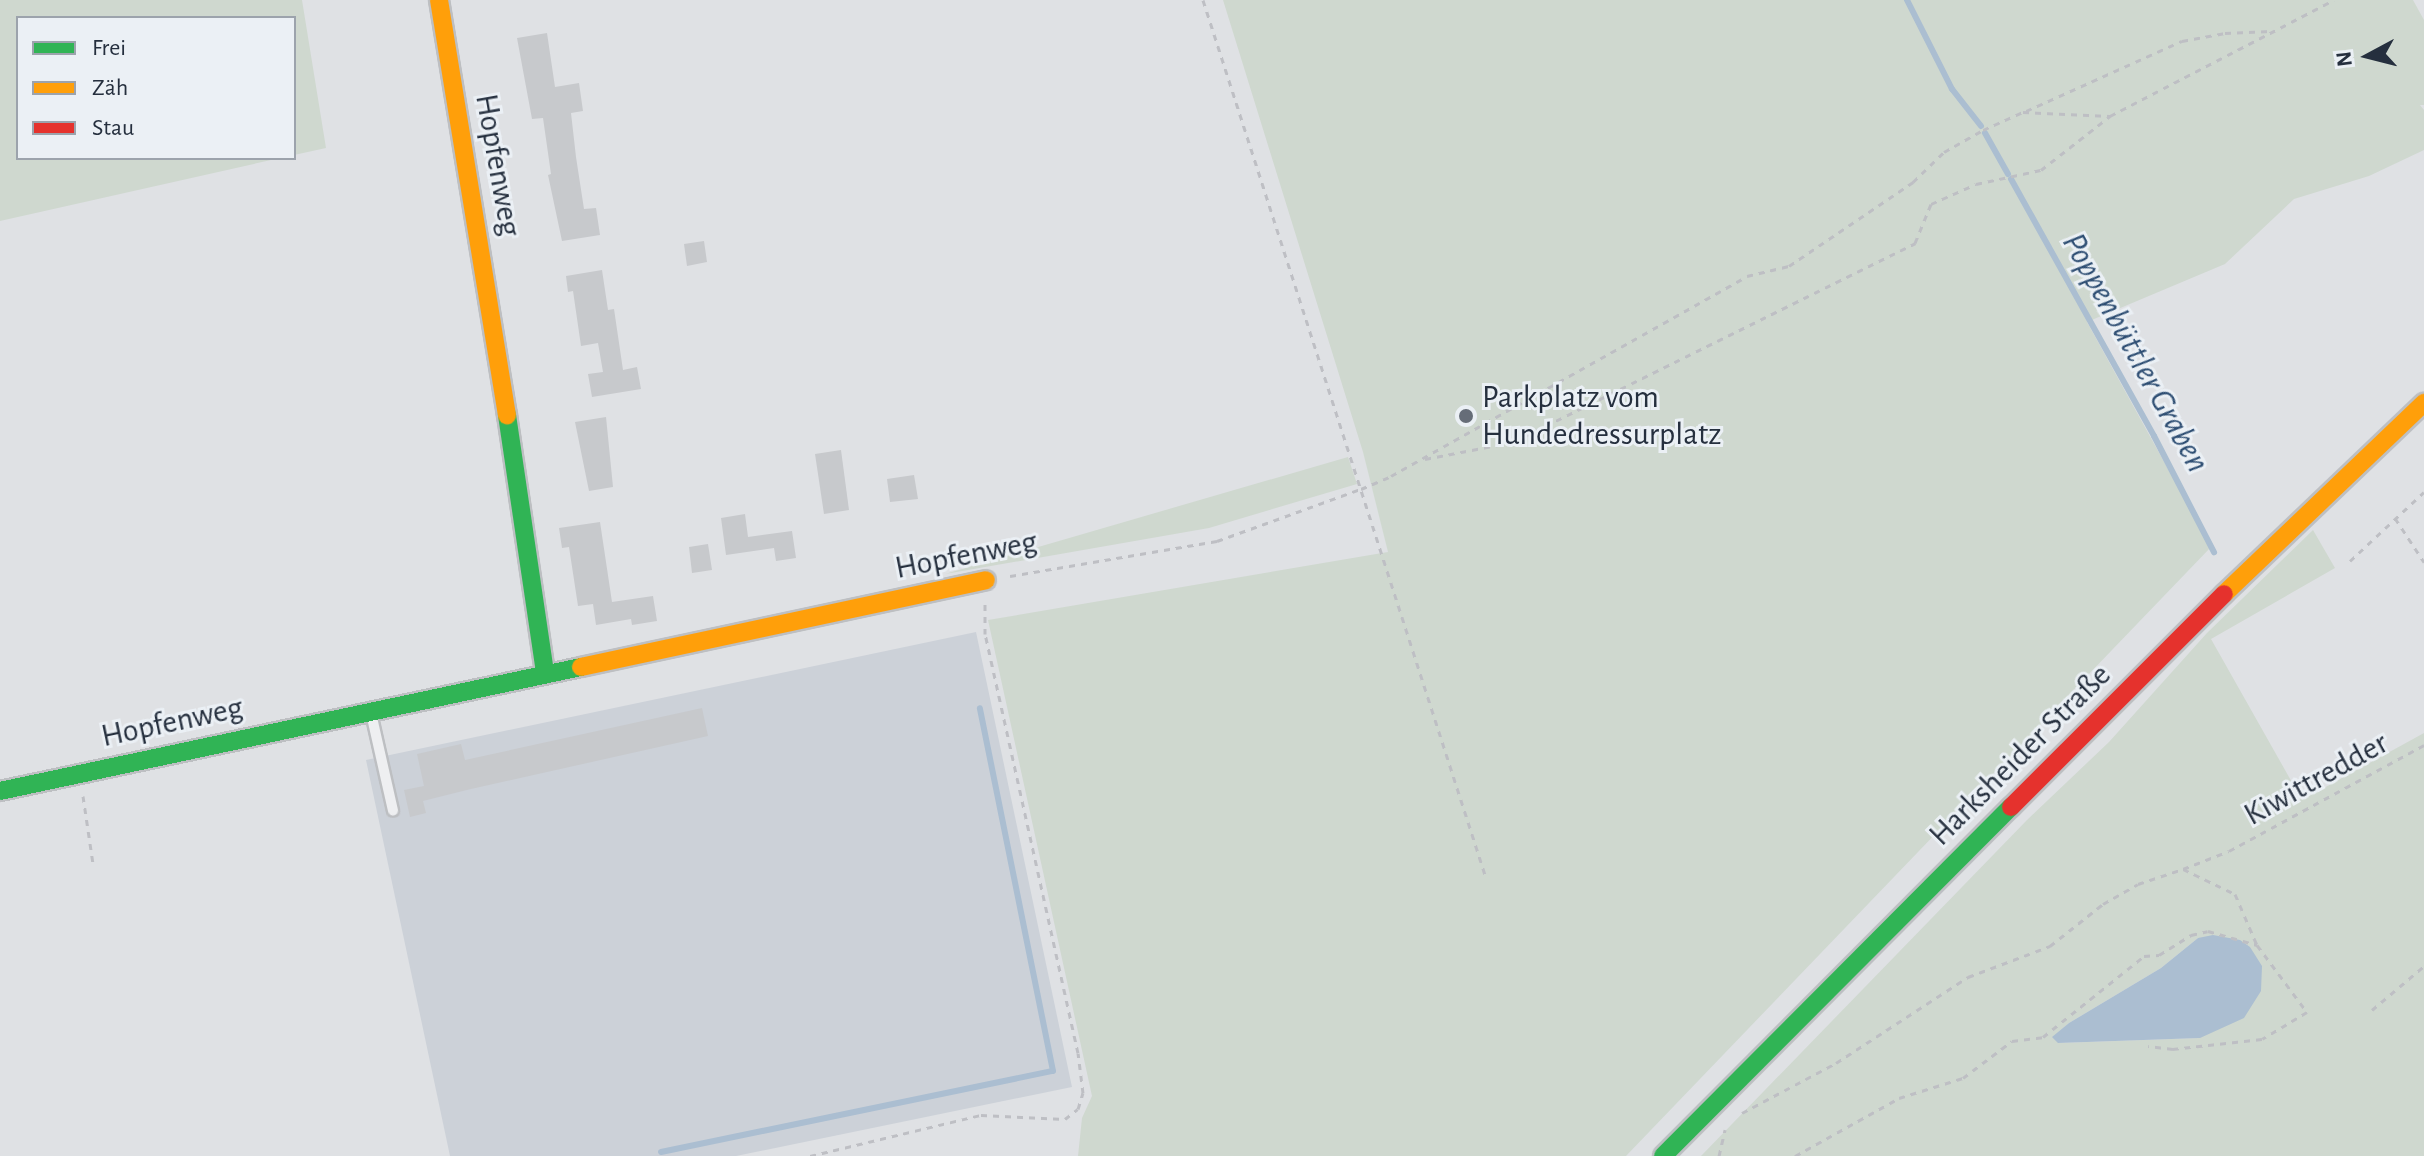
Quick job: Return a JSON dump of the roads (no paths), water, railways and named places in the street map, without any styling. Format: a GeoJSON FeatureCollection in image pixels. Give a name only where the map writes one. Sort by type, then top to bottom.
{"type":"FeatureCollection","features":[{"type":"Feature","properties":{"kind":"street","name":"Hopfenweg"},"geometry":{"type":"LineString","coordinates":[[439,0],[490,297],[545,673]]}},
{"type":"Feature","properties":{"kind":"street","name":"Harksheider Straße"},"geometry":{"type":"LineString","coordinates":[[1663,1156],[2222,596],[2424,403]]}},
{"type":"Feature","properties":{"kind":"street","name":"Hopfenweg"},"geometry":{"type":"LineString","coordinates":[[0,791],[986,580]]}},
{"type":"Feature","properties":{"kind":"lane"},"geometry":{"type":"LineString","coordinates":[[371,711],[393,811]]}},
{"type":"Feature","properties":{"kind":"water"},"geometry":{"type":"Polygon","coordinates":[[[2213,935],[2240,940],[2250,947],[2262,966],[2261,991],[2244,1018],[2200,1038],[2058,1043],[2052,1037],[2069,1023],[2161,968],[2198,938],[2213,935]]]}},
{"type":"Feature","properties":{"kind":"waterway","name":"Poppenbüttler Graben"},"geometry":{"type":"LineString","coordinates":[[1907,0],[1952,89],[1981,126]]}},
{"type":"Feature","properties":{"kind":"waterway","name":"Poppenbüttler Graben"},"geometry":{"type":"LineString","coordinates":[[1985,133],[2008,174]]}},
{"type":"Feature","properties":{"kind":"waterway","name":"Poppenbüttler Graben"},"geometry":{"type":"LineString","coordinates":[[2011,179],[2154,436],[2214,552]]}},
{"type":"Feature","properties":{"kind":"waterway"},"geometry":{"type":"LineString","coordinates":[[661,1152],[1053,1071],[980,708]]}},
{"type":"Feature","properties":{"kind":"place","name":"Parkplatz vom Hundedressurplatz"},"geometry":{"type":"Point","coordinates":[1466,416]}}]}
